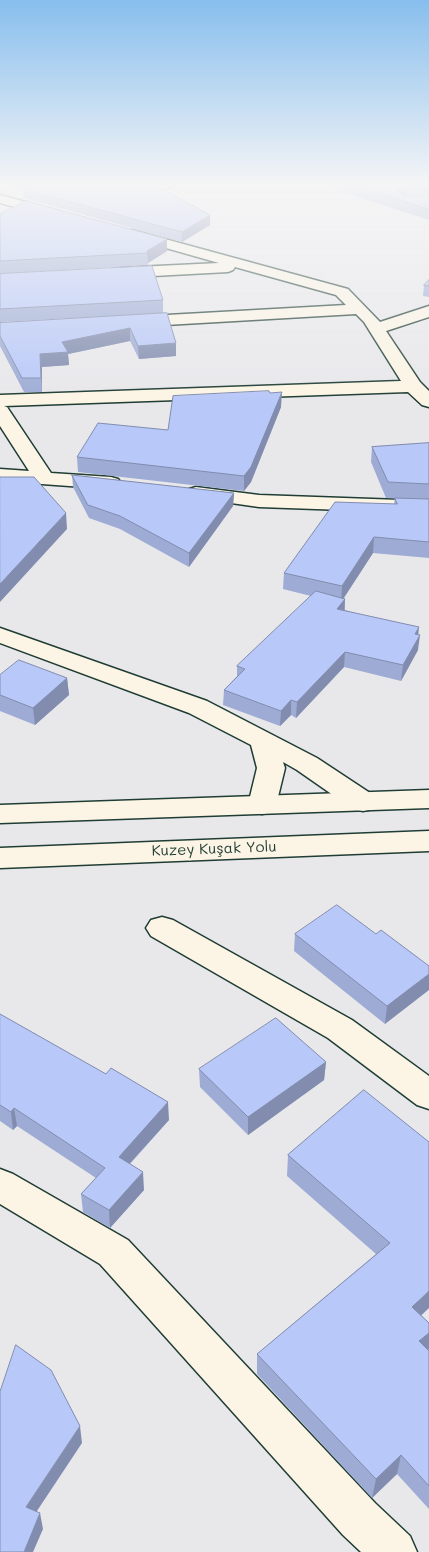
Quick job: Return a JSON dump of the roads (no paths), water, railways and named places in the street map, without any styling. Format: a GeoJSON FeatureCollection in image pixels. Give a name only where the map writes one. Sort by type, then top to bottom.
{"type":"FeatureCollection","features":[{"type":"Feature","properties":{"kind":"street"},"geometry":{"type":"LineString","coordinates":[[210,255],[342,292],[370,319],[413,386],[429,401]]}},
{"type":"Feature","properties":{"kind":"street"},"geometry":{"type":"LineString","coordinates":[[100,274],[250,266]]}},
{"type":"Feature","properties":{"kind":"street"},"geometry":{"type":"LineString","coordinates":[[117,322],[360,309]]}},
{"type":"Feature","properties":{"kind":"street"},"geometry":{"type":"LineString","coordinates":[[377,330],[429,311]]}},
{"type":"Feature","properties":{"kind":"street"},"geometry":{"type":"LineString","coordinates":[[0,401],[413,386]]}},
{"type":"Feature","properties":{"kind":"street"},"geometry":{"type":"LineString","coordinates":[[0,412],[44,478]]}},
{"type":"Feature","properties":{"kind":"street"},"geometry":{"type":"LineString","coordinates":[[0,475],[126,485]]}},
{"type":"Feature","properties":{"kind":"street"},"geometry":{"type":"LineString","coordinates":[[174,490],[259,501],[429,507]]}},
{"type":"Feature","properties":{"kind":"street"},"geometry":{"type":"LineString","coordinates":[[0,635],[198,707],[307,764],[363,802]]}},
{"type":"Feature","properties":{"kind":"street"},"geometry":{"type":"LineString","coordinates":[[262,805],[271,768],[263,741]]}},
{"type":"Feature","properties":{"kind":"street"},"geometry":{"type":"LineString","coordinates":[[0,814],[429,799]]}},
{"type":"Feature","properties":{"kind":"street","name":"Kuzey Kuşak Yolu"},"geometry":{"type":"LineString","coordinates":[[0,858],[429,841]]}},
{"type":"Feature","properties":{"kind":"street"},"geometry":{"type":"LineString","coordinates":[[162,928],[340,1029],[429,1095]]}},
{"type":"Feature","properties":{"kind":"street"},"geometry":{"type":"LineString","coordinates":[[0,1185],[114,1252],[359,1519],[394,1552]]}}]}
